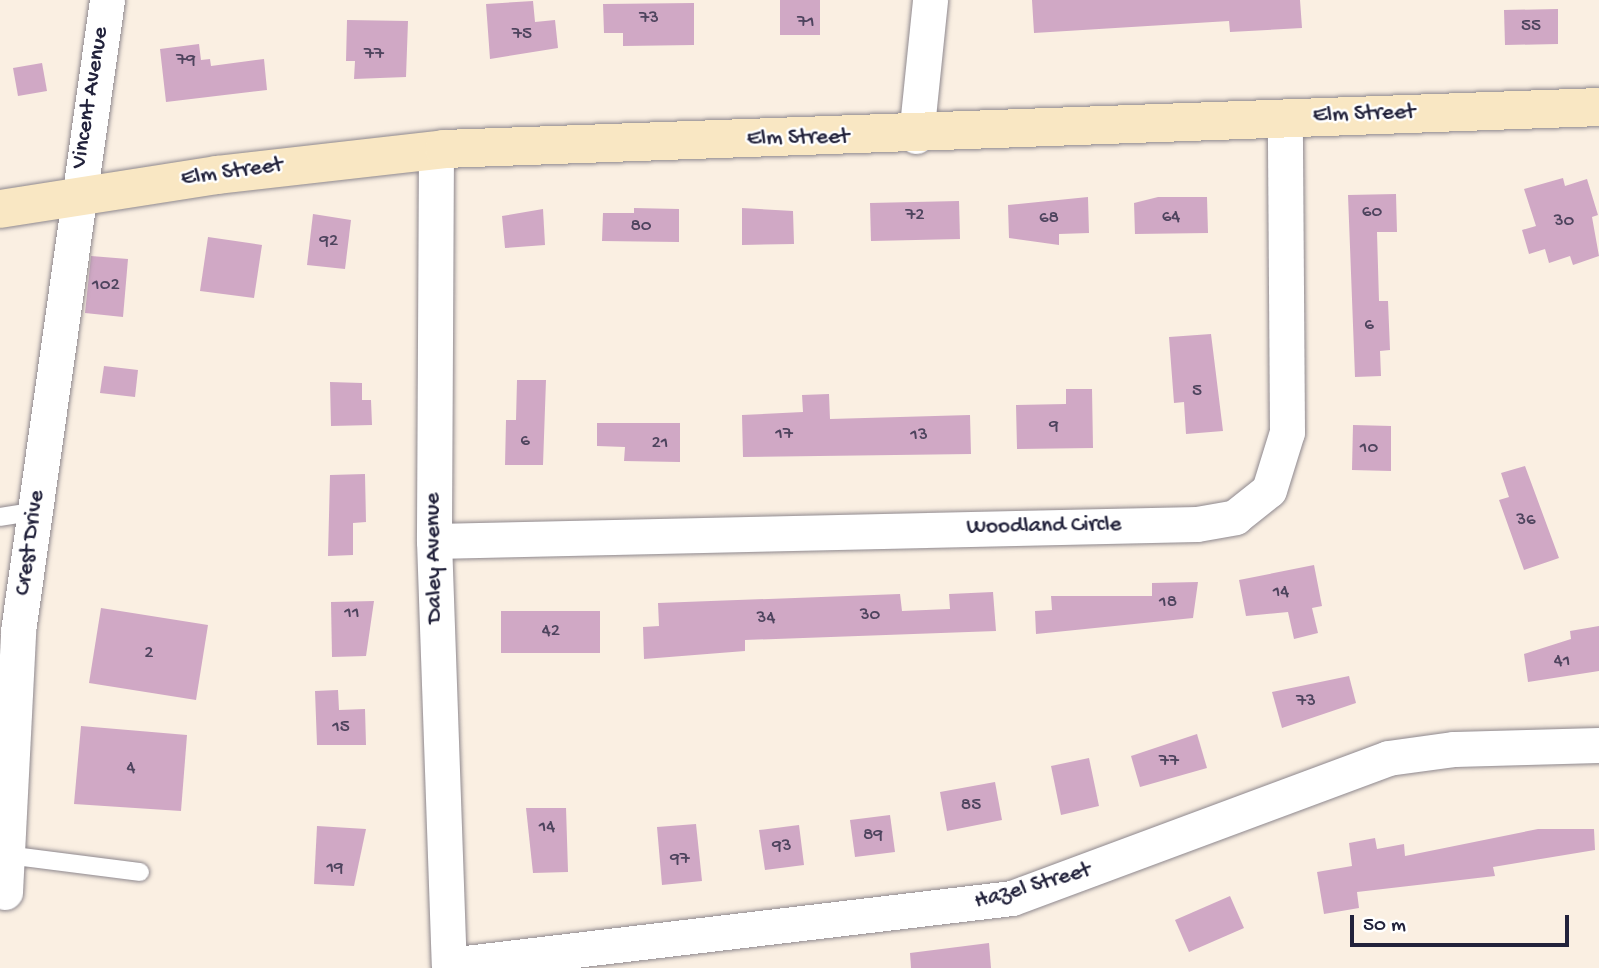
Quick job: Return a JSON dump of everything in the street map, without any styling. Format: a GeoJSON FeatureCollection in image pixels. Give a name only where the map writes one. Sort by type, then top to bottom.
{"type":"FeatureCollection","features":[{"type":"Feature","properties":{"kind":"street","name":"Vincent Avenue"},"geometry":{"type":"LineString","coordinates":[[76,195],[107,0]]}},
{"type":"Feature","properties":{"kind":"street"},"geometry":{"type":"LineString","coordinates":[[916,136],[930,0]]}},
{"type":"Feature","properties":{"kind":"street","name":"Elm Street"},"geometry":{"type":"LineString","coordinates":[[0,209],[76,195],[436,150],[916,136],[1285,118],[1599,107]]}},
{"type":"Feature","properties":{"kind":"street","name":"Woodland Circle"},"geometry":{"type":"LineString","coordinates":[[433,541],[1197,524],[1235,517],[1269,490],[1287,432],[1285,118]]}},
{"type":"Feature","properties":{"kind":"street","name":"Daley Avenue"},"geometry":{"type":"LineString","coordinates":[[436,150],[433,541],[449,965]]}},
{"type":"Feature","properties":{"kind":"street","name":"Crest Drive"},"geometry":{"type":"LineString","coordinates":[[2,892],[7,855],[11,597],[36,511],[76,195]]}},
{"type":"Feature","properties":{"kind":"street","name":"Hazel Street"},"geometry":{"type":"LineString","coordinates":[[449,965],[1012,898],[1388,758],[1433,750],[1599,745]]}},
{"type":"Feature","properties":{"kind":"lane"},"geometry":{"type":"LineString","coordinates":[[0,517],[36,511]]}},
{"type":"Feature","properties":{"kind":"lane"},"geometry":{"type":"LineString","coordinates":[[7,855],[140,872]]}},
{"type":"Feature","properties":{"kind":"building"},"geometry":{"type":"Polygon","coordinates":[[[780,0],[820,0],[820,35],[780,35],[780,0]]]}},
{"type":"Feature","properties":{"kind":"building"},"geometry":{"type":"Polygon","coordinates":[[[1032,0],[1300,0],[1302,28],[1230,32],[1229,21],[1034,33],[1032,0]]]}},
{"type":"Feature","properties":{"kind":"building"},"geometry":{"type":"Polygon","coordinates":[[[533,1],[535,22],[555,20],[558,48],[490,59],[486,4],[533,1]]]}},
{"type":"Feature","properties":{"kind":"building"},"geometry":{"type":"Polygon","coordinates":[[[694,3],[694,45],[623,46],[623,33],[604,33],[603,4],[694,3]]]}},
{"type":"Feature","properties":{"kind":"building"},"geometry":{"type":"Polygon","coordinates":[[[1558,9],[1558,44],[1505,45],[1504,10],[1558,9]]]}},
{"type":"Feature","properties":{"kind":"building"},"geometry":{"type":"Polygon","coordinates":[[[347,20],[408,21],[406,77],[354,79],[355,61],[346,61],[347,20]]]}},
{"type":"Feature","properties":{"kind":"building"},"geometry":{"type":"Polygon","coordinates":[[[199,44],[201,60],[210,59],[211,66],[264,59],[267,90],[166,102],[160,49],[199,44]]]}},
{"type":"Feature","properties":{"kind":"building"},"geometry":{"type":"Polygon","coordinates":[[[42,63],[47,91],[18,96],[13,68],[42,63]]]}},
{"type":"Feature","properties":{"kind":"building"},"geometry":{"type":"Polygon","coordinates":[[[1563,178],[1565,186],[1587,179],[1598,215],[1592,217],[1599,256],[1573,265],[1570,256],[1549,263],[1545,249],[1529,254],[1522,230],[1536,226],[1524,189],[1563,178]]]}},
{"type":"Feature","properties":{"kind":"building"},"geometry":{"type":"Polygon","coordinates":[[[1396,194],[1397,232],[1377,232],[1379,301],[1388,301],[1390,350],[1380,351],[1381,376],[1355,377],[1348,195],[1396,194]]]}},
{"type":"Feature","properties":{"kind":"building"},"geometry":{"type":"Polygon","coordinates":[[[1088,197],[1089,233],[1059,234],[1059,245],[1009,238],[1008,205],[1088,197]]]}},
{"type":"Feature","properties":{"kind":"building"},"geometry":{"type":"Polygon","coordinates":[[[1158,197],[1207,197],[1208,233],[1135,234],[1134,203],[1158,197]]]}},
{"type":"Feature","properties":{"kind":"building"},"geometry":{"type":"Polygon","coordinates":[[[959,201],[960,239],[871,241],[870,203],[959,201]]]}},
{"type":"Feature","properties":{"kind":"building"},"geometry":{"type":"Polygon","coordinates":[[[634,208],[679,209],[679,242],[602,241],[603,213],[634,213],[634,208]]]}},
{"type":"Feature","properties":{"kind":"building"},"geometry":{"type":"Polygon","coordinates":[[[742,208],[793,211],[794,244],[742,245],[742,208]]]}},
{"type":"Feature","properties":{"kind":"building"},"geometry":{"type":"Polygon","coordinates":[[[543,209],[545,245],[505,248],[502,216],[543,209]]]}},
{"type":"Feature","properties":{"kind":"building"},"geometry":{"type":"Polygon","coordinates":[[[313,214],[351,220],[345,269],[307,265],[313,214]]]}},
{"type":"Feature","properties":{"kind":"building"},"geometry":{"type":"Polygon","coordinates":[[[208,237],[262,245],[254,298],[200,291],[208,237]]]}},
{"type":"Feature","properties":{"kind":"building"},"geometry":{"type":"Polygon","coordinates":[[[91,256],[128,259],[123,317],[85,313],[91,256]]]}},
{"type":"Feature","properties":{"kind":"building"},"geometry":{"type":"Polygon","coordinates":[[[1211,334],[1223,431],[1186,434],[1184,402],[1174,403],[1169,337],[1211,334]]]}},
{"type":"Feature","properties":{"kind":"building"},"geometry":{"type":"Polygon","coordinates":[[[104,366],[138,370],[135,397],[100,393],[104,366]]]}},
{"type":"Feature","properties":{"kind":"building"},"geometry":{"type":"Polygon","coordinates":[[[517,380],[546,380],[543,465],[505,465],[506,420],[516,420],[517,380]]]}},
{"type":"Feature","properties":{"kind":"building"},"geometry":{"type":"Polygon","coordinates":[[[330,382],[362,383],[362,400],[371,400],[372,425],[331,426],[330,382]]]}},
{"type":"Feature","properties":{"kind":"building"},"geometry":{"type":"Polygon","coordinates":[[[1066,389],[1092,389],[1093,448],[1017,449],[1016,405],[1066,404],[1066,389]]]}},
{"type":"Feature","properties":{"kind":"building"},"geometry":{"type":"Polygon","coordinates":[[[829,394],[830,419],[970,415],[971,454],[743,457],[742,415],[803,412],[802,395],[829,394]]]}},
{"type":"Feature","properties":{"kind":"building"},"geometry":{"type":"Polygon","coordinates":[[[597,423],[680,423],[680,462],[624,461],[625,447],[597,446],[597,423]]]}},
{"type":"Feature","properties":{"kind":"building"},"geometry":{"type":"Polygon","coordinates":[[[1353,425],[1391,426],[1391,471],[1352,470],[1353,425]]]}},
{"type":"Feature","properties":{"kind":"building"},"geometry":{"type":"Polygon","coordinates":[[[1525,466],[1559,558],[1524,570],[1499,500],[1509,497],[1501,473],[1525,466]]]}},
{"type":"Feature","properties":{"kind":"building"},"geometry":{"type":"Polygon","coordinates":[[[365,474],[366,522],[353,523],[353,555],[328,556],[330,475],[365,474]]]}},
{"type":"Feature","properties":{"kind":"building"},"geometry":{"type":"Polygon","coordinates":[[[1314,565],[1322,606],[1312,608],[1318,633],[1294,639],[1288,612],[1246,616],[1239,580],[1314,565]]]}},
{"type":"Feature","properties":{"kind":"building"},"geometry":{"type":"Polygon","coordinates":[[[1198,582],[1193,618],[1036,634],[1035,611],[1052,610],[1051,596],[1152,596],[1152,583],[1198,582]]]}},
{"type":"Feature","properties":{"kind":"building"},"geometry":{"type":"Polygon","coordinates":[[[993,592],[996,631],[745,640],[745,651],[644,659],[643,627],[659,626],[658,603],[900,594],[902,611],[950,609],[949,594],[993,592]]]}},
{"type":"Feature","properties":{"kind":"building"},"geometry":{"type":"Polygon","coordinates":[[[374,601],[366,656],[332,657],[331,602],[374,601]]]}},
{"type":"Feature","properties":{"kind":"building"},"geometry":{"type":"Polygon","coordinates":[[[101,608],[208,625],[196,700],[89,683],[101,608]]]}},
{"type":"Feature","properties":{"kind":"building"},"geometry":{"type":"Polygon","coordinates":[[[501,611],[600,611],[600,653],[501,653],[501,611]]]}},
{"type":"Feature","properties":{"kind":"building"},"geometry":{"type":"Polygon","coordinates":[[[1599,626],[1599,671],[1528,682],[1524,654],[1571,639],[1570,631],[1599,626]]]}},
{"type":"Feature","properties":{"kind":"building"},"geometry":{"type":"Polygon","coordinates":[[[1349,676],[1356,703],[1282,728],[1272,692],[1349,676]]]}},
{"type":"Feature","properties":{"kind":"building"},"geometry":{"type":"Polygon","coordinates":[[[338,690],[339,710],[365,709],[366,745],[317,745],[315,691],[338,690]]]}},
{"type":"Feature","properties":{"kind":"building"},"geometry":{"type":"Polygon","coordinates":[[[81,726],[187,735],[181,811],[74,804],[81,726]]]}},
{"type":"Feature","properties":{"kind":"building"},"geometry":{"type":"Polygon","coordinates":[[[1197,734],[1207,768],[1140,787],[1131,756],[1197,734]]]}},
{"type":"Feature","properties":{"kind":"building"},"geometry":{"type":"Polygon","coordinates":[[[1089,758],[1099,806],[1061,815],[1051,766],[1089,758]]]}},
{"type":"Feature","properties":{"kind":"building"},"geometry":{"type":"Polygon","coordinates":[[[995,782],[1002,820],[947,831],[940,792],[995,782]]]}},
{"type":"Feature","properties":{"kind":"building"},"geometry":{"type":"Polygon","coordinates":[[[526,808],[566,808],[568,872],[533,873],[526,808]]]}},
{"type":"Feature","properties":{"kind":"building"},"geometry":{"type":"Polygon","coordinates":[[[890,815],[895,852],[855,857],[850,820],[890,815]]]}},
{"type":"Feature","properties":{"kind":"building"},"geometry":{"type":"Polygon","coordinates":[[[696,824],[702,881],[662,885],[657,827],[696,824]]]}},
{"type":"Feature","properties":{"kind":"building"},"geometry":{"type":"Polygon","coordinates":[[[799,825],[804,865],[765,870],[759,830],[799,825]]]}},
{"type":"Feature","properties":{"kind":"building"},"geometry":{"type":"Polygon","coordinates":[[[317,826],[366,829],[354,886],[314,884],[317,826]]]}},
{"type":"Feature","properties":{"kind":"building"},"geometry":{"type":"Polygon","coordinates":[[[1538,829],[1594,829],[1595,850],[1493,867],[1495,876],[1357,892],[1359,908],[1324,914],[1317,872],[1352,866],[1349,843],[1375,838],[1377,849],[1404,844],[1405,856],[1538,829]]]}},
{"type":"Feature","properties":{"kind":"building"},"geometry":{"type":"Polygon","coordinates":[[[1230,896],[1244,928],[1189,952],[1175,920],[1230,896]]]}},
{"type":"Feature","properties":{"kind":"building"},"geometry":{"type":"Polygon","coordinates":[[[989,943],[991,968],[911,968],[910,953],[989,943]]]}}]}
